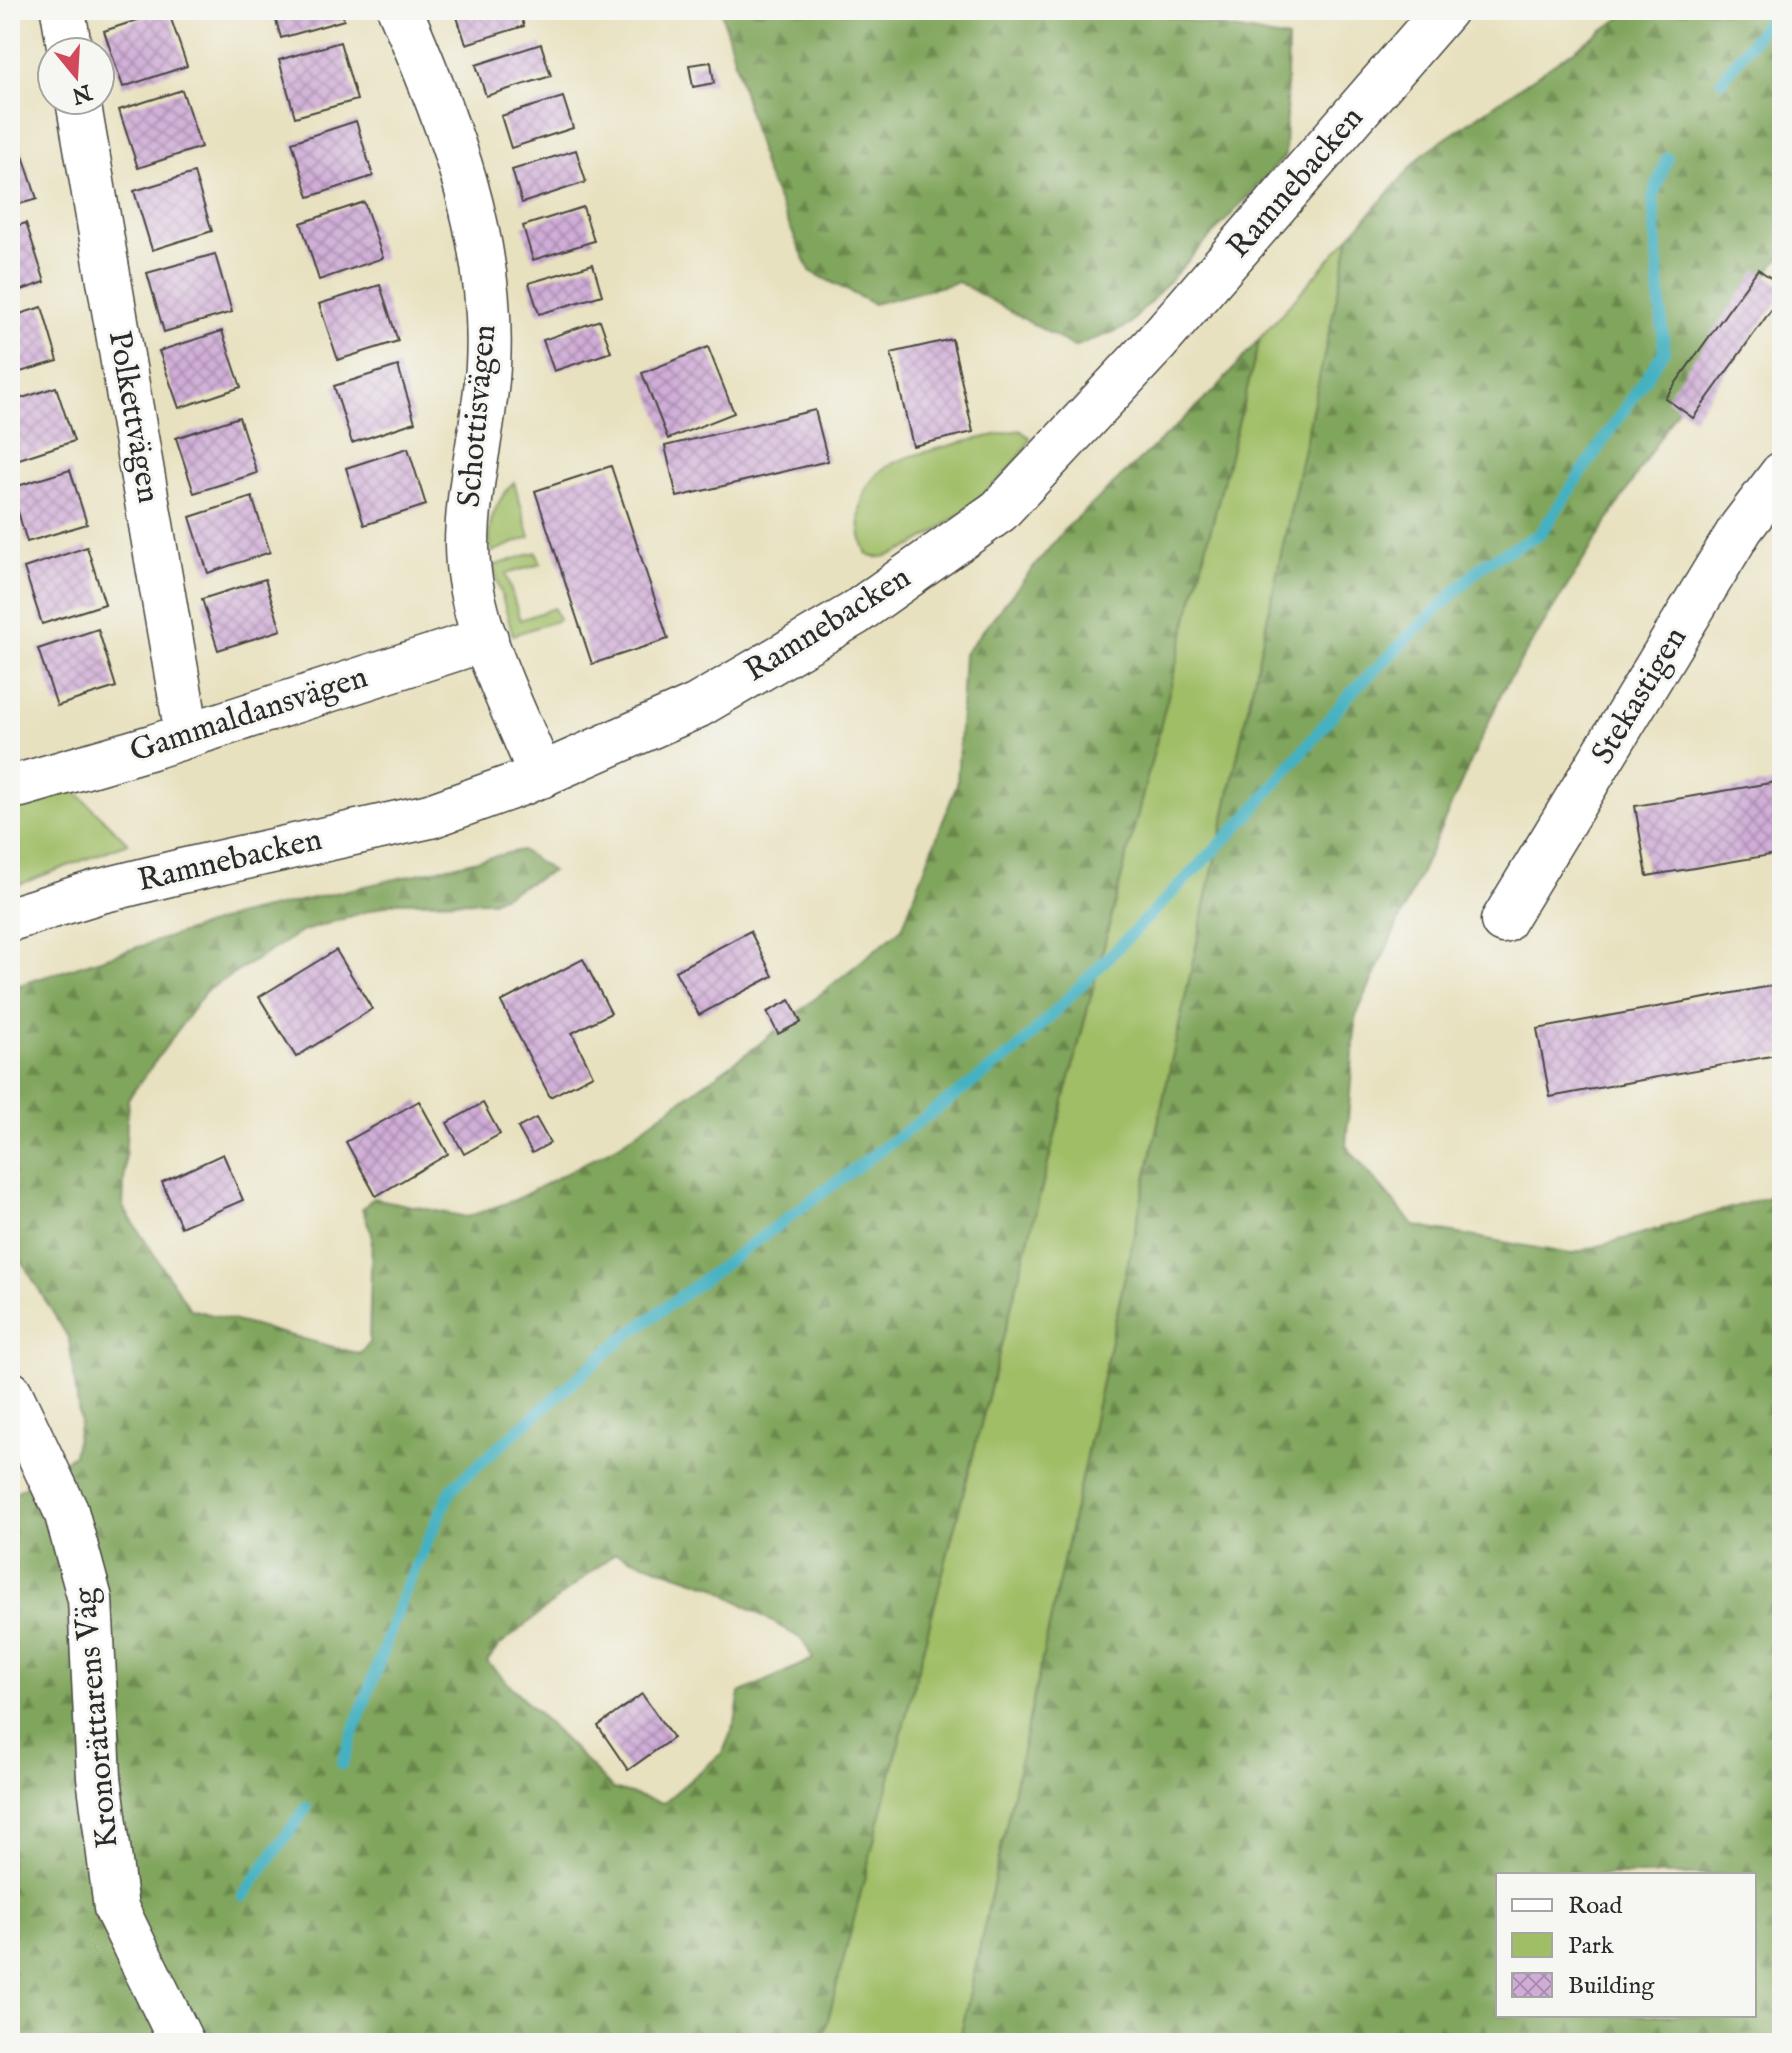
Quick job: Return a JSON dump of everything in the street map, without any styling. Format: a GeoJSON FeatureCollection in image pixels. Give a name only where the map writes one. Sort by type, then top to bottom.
{"type":"FeatureCollection","features":[{"type":"Feature","properties":{"kind":"street"},"geometry":{"type":"LineString","coordinates":[[63,10],[67,36]]}},
{"type":"Feature","properties":{"kind":"street","name":"Schottisvägen"},"geometry":{"type":"LineString","coordinates":[[400,10],[461,163],[481,249],[487,297],[488,364],[467,547],[472,587],[486,639],[541,776]]}},
{"type":"Feature","properties":{"kind":"street","name":"Ramnebacken"},"geometry":{"type":"LineString","coordinates":[[10,919],[97,892],[182,871],[430,816],[541,776],[697,706],[854,614],[999,511],[1156,343],[1445,10]]}},
{"type":"Feature","properties":{"kind":"street","name":"Polkettvägen"},"geometry":{"type":"LineString","coordinates":[[81,116],[187,734]]}},
{"type":"Feature","properties":{"kind":"street","name":"Stekastigen"},"geometry":{"type":"LineString","coordinates":[[1503,921],[1741,528],[1782,474]]}},
{"type":"Feature","properties":{"kind":"street","name":"Gammaldansvägen"},"geometry":{"type":"LineString","coordinates":[[10,784],[21,785],[155,746],[486,639]]}},
{"type":"Feature","properties":{"kind":"street","name":"Kronorättarens Väg"},"geometry":{"type":"LineString","coordinates":[[10,1393],[66,1511],[90,1599],[99,1777],[116,1908],[182,2043]]}},
{"type":"Feature","properties":{"kind":"green space"},"geometry":{"type":"Polygon","coordinates":[[[721,10],[1134,10],[1288,39],[1285,156],[1127,327],[1074,347],[958,282],[873,304],[810,271],[765,172],[721,10]]]}},
{"type":"Feature","properties":{"kind":"green space"},"geometry":{"type":"Polygon","coordinates":[[[1632,10],[1782,10],[1782,255],[1744,302],[1504,688],[1356,1016],[1346,1146],[1414,1226],[1571,1254],[1782,1193],[1782,2043],[959,2043],[1350,236],[1423,154],[1632,10]]]}},
{"type":"Feature","properties":{"kind":"green space"},"geometry":{"type":"Polygon","coordinates":[[[1350,236],[959,2043],[822,2043],[1260,338],[1350,236]]]}},
{"type":"Feature","properties":{"kind":"green space"},"geometry":{"type":"Polygon","coordinates":[[[1260,338],[822,2043],[10,2043],[10,1496],[73,1455],[80,1422],[69,1339],[10,1242],[10,988],[235,916],[521,850],[552,871],[492,901],[396,902],[301,932],[206,991],[128,1099],[123,1207],[190,1309],[360,1354],[369,1343],[372,1234],[362,1209],[373,1198],[467,1217],[515,1200],[619,1145],[758,1045],[902,928],[957,784],[964,654],[1063,531],[1217,388],[1260,338]],[[615,1553],[498,1647],[487,1662],[613,1789],[663,1803],[723,1752],[735,1723],[740,1693],[813,1659],[803,1640],[712,1586],[615,1553]]]}},
{"type":"Feature","properties":{"kind":"green space"},"geometry":{"type":"Polygon","coordinates":[[[1020,430],[1030,438],[1022,453],[983,495],[956,517],[904,550],[882,557],[867,554],[860,532],[860,508],[868,487],[883,469],[927,451],[1020,430]]]}},
{"type":"Feature","properties":{"kind":"green space"},"geometry":{"type":"Polygon","coordinates":[[[514,482],[530,537],[492,552],[490,533],[493,514],[514,482]]]}},
{"type":"Feature","properties":{"kind":"green space"},"geometry":{"type":"Polygon","coordinates":[[[536,552],[541,564],[506,574],[520,620],[554,608],[559,620],[513,635],[493,566],[536,552]]]}},
{"type":"Feature","properties":{"kind":"green space"},"geometry":{"type":"Polygon","coordinates":[[[68,784],[128,843],[10,888],[10,795],[68,784]]]}},
{"type":"Feature","properties":{"kind":"building"},"geometry":{"type":"Polygon","coordinates":[[[168,10],[187,66],[123,87],[116,66],[116,36],[106,36],[104,31],[168,10]]]}},
{"type":"Feature","properties":{"kind":"building"},"geometry":{"type":"Polygon","coordinates":[[[273,10],[341,10],[344,20],[281,38],[273,10]]]}},
{"type":"Feature","properties":{"kind":"building"},"geometry":{"type":"Polygon","coordinates":[[[519,10],[524,26],[466,44],[455,11],[519,10]]]}},
{"type":"Feature","properties":{"kind":"building"},"geometry":{"type":"Polygon","coordinates":[[[340,42],[357,100],[295,117],[279,60],[340,42]]]}},
{"type":"Feature","properties":{"kind":"building"},"geometry":{"type":"Polygon","coordinates":[[[541,44],[551,76],[486,96],[476,65],[541,44]]]}},
{"type":"Feature","properties":{"kind":"building"},"geometry":{"type":"Polygon","coordinates":[[[711,62],[714,83],[693,87],[689,65],[711,62]]]}},
{"type":"Feature","properties":{"kind":"building"},"geometry":{"type":"Polygon","coordinates":[[[182,90],[201,147],[138,168],[119,110],[182,90]]]}},
{"type":"Feature","properties":{"kind":"building"},"geometry":{"type":"Polygon","coordinates":[[[563,97],[573,128],[511,148],[501,116],[563,97]]]}},
{"type":"Feature","properties":{"kind":"building"},"geometry":{"type":"Polygon","coordinates":[[[356,121],[373,176],[309,197],[292,142],[356,121]]]}},
{"type":"Feature","properties":{"kind":"building"},"geometry":{"type":"Polygon","coordinates":[[[18,140],[37,199],[10,207],[10,142],[18,140]]]}},
{"type":"Feature","properties":{"kind":"building"},"geometry":{"type":"Polygon","coordinates":[[[576,150],[586,182],[522,203],[512,170],[576,150]]]}},
{"type":"Feature","properties":{"kind":"building"},"geometry":{"type":"Polygon","coordinates":[[[194,173],[212,231],[152,250],[134,191],[194,173]]]}},
{"type":"Feature","properties":{"kind":"building"},"geometry":{"type":"Polygon","coordinates":[[[364,202],[383,258],[319,280],[301,223],[364,202]]]}},
{"type":"Feature","properties":{"kind":"building"},"geometry":{"type":"Polygon","coordinates":[[[583,207],[594,241],[533,260],[523,226],[583,207]]]}},
{"type":"Feature","properties":{"kind":"building"},"geometry":{"type":"Polygon","coordinates":[[[26,223],[45,282],[10,294],[10,228],[26,223]]]}},
{"type":"Feature","properties":{"kind":"building"},"geometry":{"type":"Polygon","coordinates":[[[215,254],[232,312],[164,332],[147,273],[215,254]]]}},
{"type":"Feature","properties":{"kind":"building"},"geometry":{"type":"Polygon","coordinates":[[[593,264],[602,295],[539,314],[529,283],[593,264]]]}},
{"type":"Feature","properties":{"kind":"building"},"geometry":{"type":"Polygon","coordinates":[[[1758,269],[1782,286],[1782,295],[1693,418],[1665,398],[1758,269]]]}},
{"type":"Feature","properties":{"kind":"building"},"geometry":{"type":"Polygon","coordinates":[[[380,285],[398,341],[338,360],[319,304],[380,285]]]}},
{"type":"Feature","properties":{"kind":"building"},"geometry":{"type":"Polygon","coordinates":[[[42,307],[58,361],[10,375],[10,317],[42,307]]]}},
{"type":"Feature","properties":{"kind":"building"},"geometry":{"type":"Polygon","coordinates":[[[600,320],[611,352],[554,371],[543,340],[600,320]]]}},
{"type":"Feature","properties":{"kind":"building"},"geometry":{"type":"Polygon","coordinates":[[[222,331],[241,387],[179,408],[159,351],[222,331]]]}},
{"type":"Feature","properties":{"kind":"building"},"geometry":{"type":"Polygon","coordinates":[[[952,339],[973,432],[913,446],[891,353],[952,339]]]}},
{"type":"Feature","properties":{"kind":"building"},"geometry":{"type":"Polygon","coordinates":[[[708,347],[734,413],[668,439],[642,373],[708,347]]]}},
{"type":"Feature","properties":{"kind":"building"},"geometry":{"type":"Polygon","coordinates":[[[398,366],[415,422],[352,443],[334,386],[398,366]]]}},
{"type":"Feature","properties":{"kind":"building"},"geometry":{"type":"Polygon","coordinates":[[[56,387],[74,441],[13,461],[10,452],[10,402],[56,387]]]}},
{"type":"Feature","properties":{"kind":"building"},"geometry":{"type":"Polygon","coordinates":[[[815,410],[828,461],[677,497],[665,446],[815,410]]]}},
{"type":"Feature","properties":{"kind":"building"},"geometry":{"type":"Polygon","coordinates":[[[239,417],[257,473],[194,493],[176,438],[239,417]]]}},
{"type":"Feature","properties":{"kind":"building"},"geometry":{"type":"Polygon","coordinates":[[[408,448],[426,505],[364,525],[346,468],[408,448]]]}},
{"type":"Feature","properties":{"kind":"building"},"geometry":{"type":"Polygon","coordinates":[[[611,466],[668,639],[592,664],[535,491],[611,466]]]}},
{"type":"Feature","properties":{"kind":"building"},"geometry":{"type":"Polygon","coordinates":[[[70,470],[87,524],[27,542],[11,488],[70,470]]]}},
{"type":"Feature","properties":{"kind":"building"},"geometry":{"type":"Polygon","coordinates":[[[252,497],[270,552],[208,573],[190,517],[252,497]]]}},
{"type":"Feature","properties":{"kind":"building"},"geometry":{"type":"Polygon","coordinates":[[[87,547],[105,604],[42,624],[24,568],[87,547]]]}},
{"type":"Feature","properties":{"kind":"building"},"geometry":{"type":"Polygon","coordinates":[[[265,579],[281,630],[218,650],[202,599],[265,579]]]}},
{"type":"Feature","properties":{"kind":"building"},"geometry":{"type":"Polygon","coordinates":[[[98,629],[116,687],[57,706],[38,649],[98,629]]]}},
{"type":"Feature","properties":{"kind":"building"},"geometry":{"type":"Polygon","coordinates":[[[1782,781],[1782,853],[1647,876],[1635,806],[1782,781]]]}},
{"type":"Feature","properties":{"kind":"building"},"geometry":{"type":"Polygon","coordinates":[[[750,931],[773,976],[699,1015],[675,971],[750,931]]]}},
{"type":"Feature","properties":{"kind":"building"},"geometry":{"type":"Polygon","coordinates":[[[336,950],[372,1009],[296,1057],[259,997],[336,950]]]}},
{"type":"Feature","properties":{"kind":"building"},"geometry":{"type":"Polygon","coordinates":[[[583,959],[611,1013],[572,1033],[593,1075],[550,1097],[501,1002],[583,959]]]}},
{"type":"Feature","properties":{"kind":"building"},"geometry":{"type":"Polygon","coordinates":[[[1782,984],[1782,1054],[1550,1097],[1537,1029],[1782,984]]]}},
{"type":"Feature","properties":{"kind":"building"},"geometry":{"type":"Polygon","coordinates":[[[790,1000],[801,1022],[778,1034],[767,1012],[790,1000]]]}},
{"type":"Feature","properties":{"kind":"building"},"geometry":{"type":"Polygon","coordinates":[[[419,1101],[448,1154],[376,1196],[346,1142],[419,1101]]]}},
{"type":"Feature","properties":{"kind":"building"},"geometry":{"type":"Polygon","coordinates":[[[483,1103],[500,1134],[464,1154],[447,1123],[483,1103]]]}},
{"type":"Feature","properties":{"kind":"building"},"geometry":{"type":"Polygon","coordinates":[[[536,1118],[550,1143],[532,1153],[518,1128],[536,1118]]]}},
{"type":"Feature","properties":{"kind":"building"},"geometry":{"type":"Polygon","coordinates":[[[223,1154],[243,1200],[181,1227],[162,1182],[223,1154]]]}},
{"type":"Feature","properties":{"kind":"building"},"geometry":{"type":"Polygon","coordinates":[[[642,1694],[673,1738],[628,1770],[598,1726],[642,1694]]]}},
{"type":"Feature","properties":{"kind":"waterway"},"geometry":{"type":"LineString","coordinates":[[1722,80],[1776,10]]}},
{"type":"Feature","properties":{"kind":"waterway"},"geometry":{"type":"LineString","coordinates":[[342,1764],[405,1590],[452,1488],[621,1340],[1017,1050],[1249,815],[1350,694],[1485,563],[1540,534],[1664,351],[1653,197],[1667,158]]}},
{"type":"Feature","properties":{"kind":"waterway"},"geometry":{"type":"LineString","coordinates":[[243,1896],[306,1808]]}}]}
